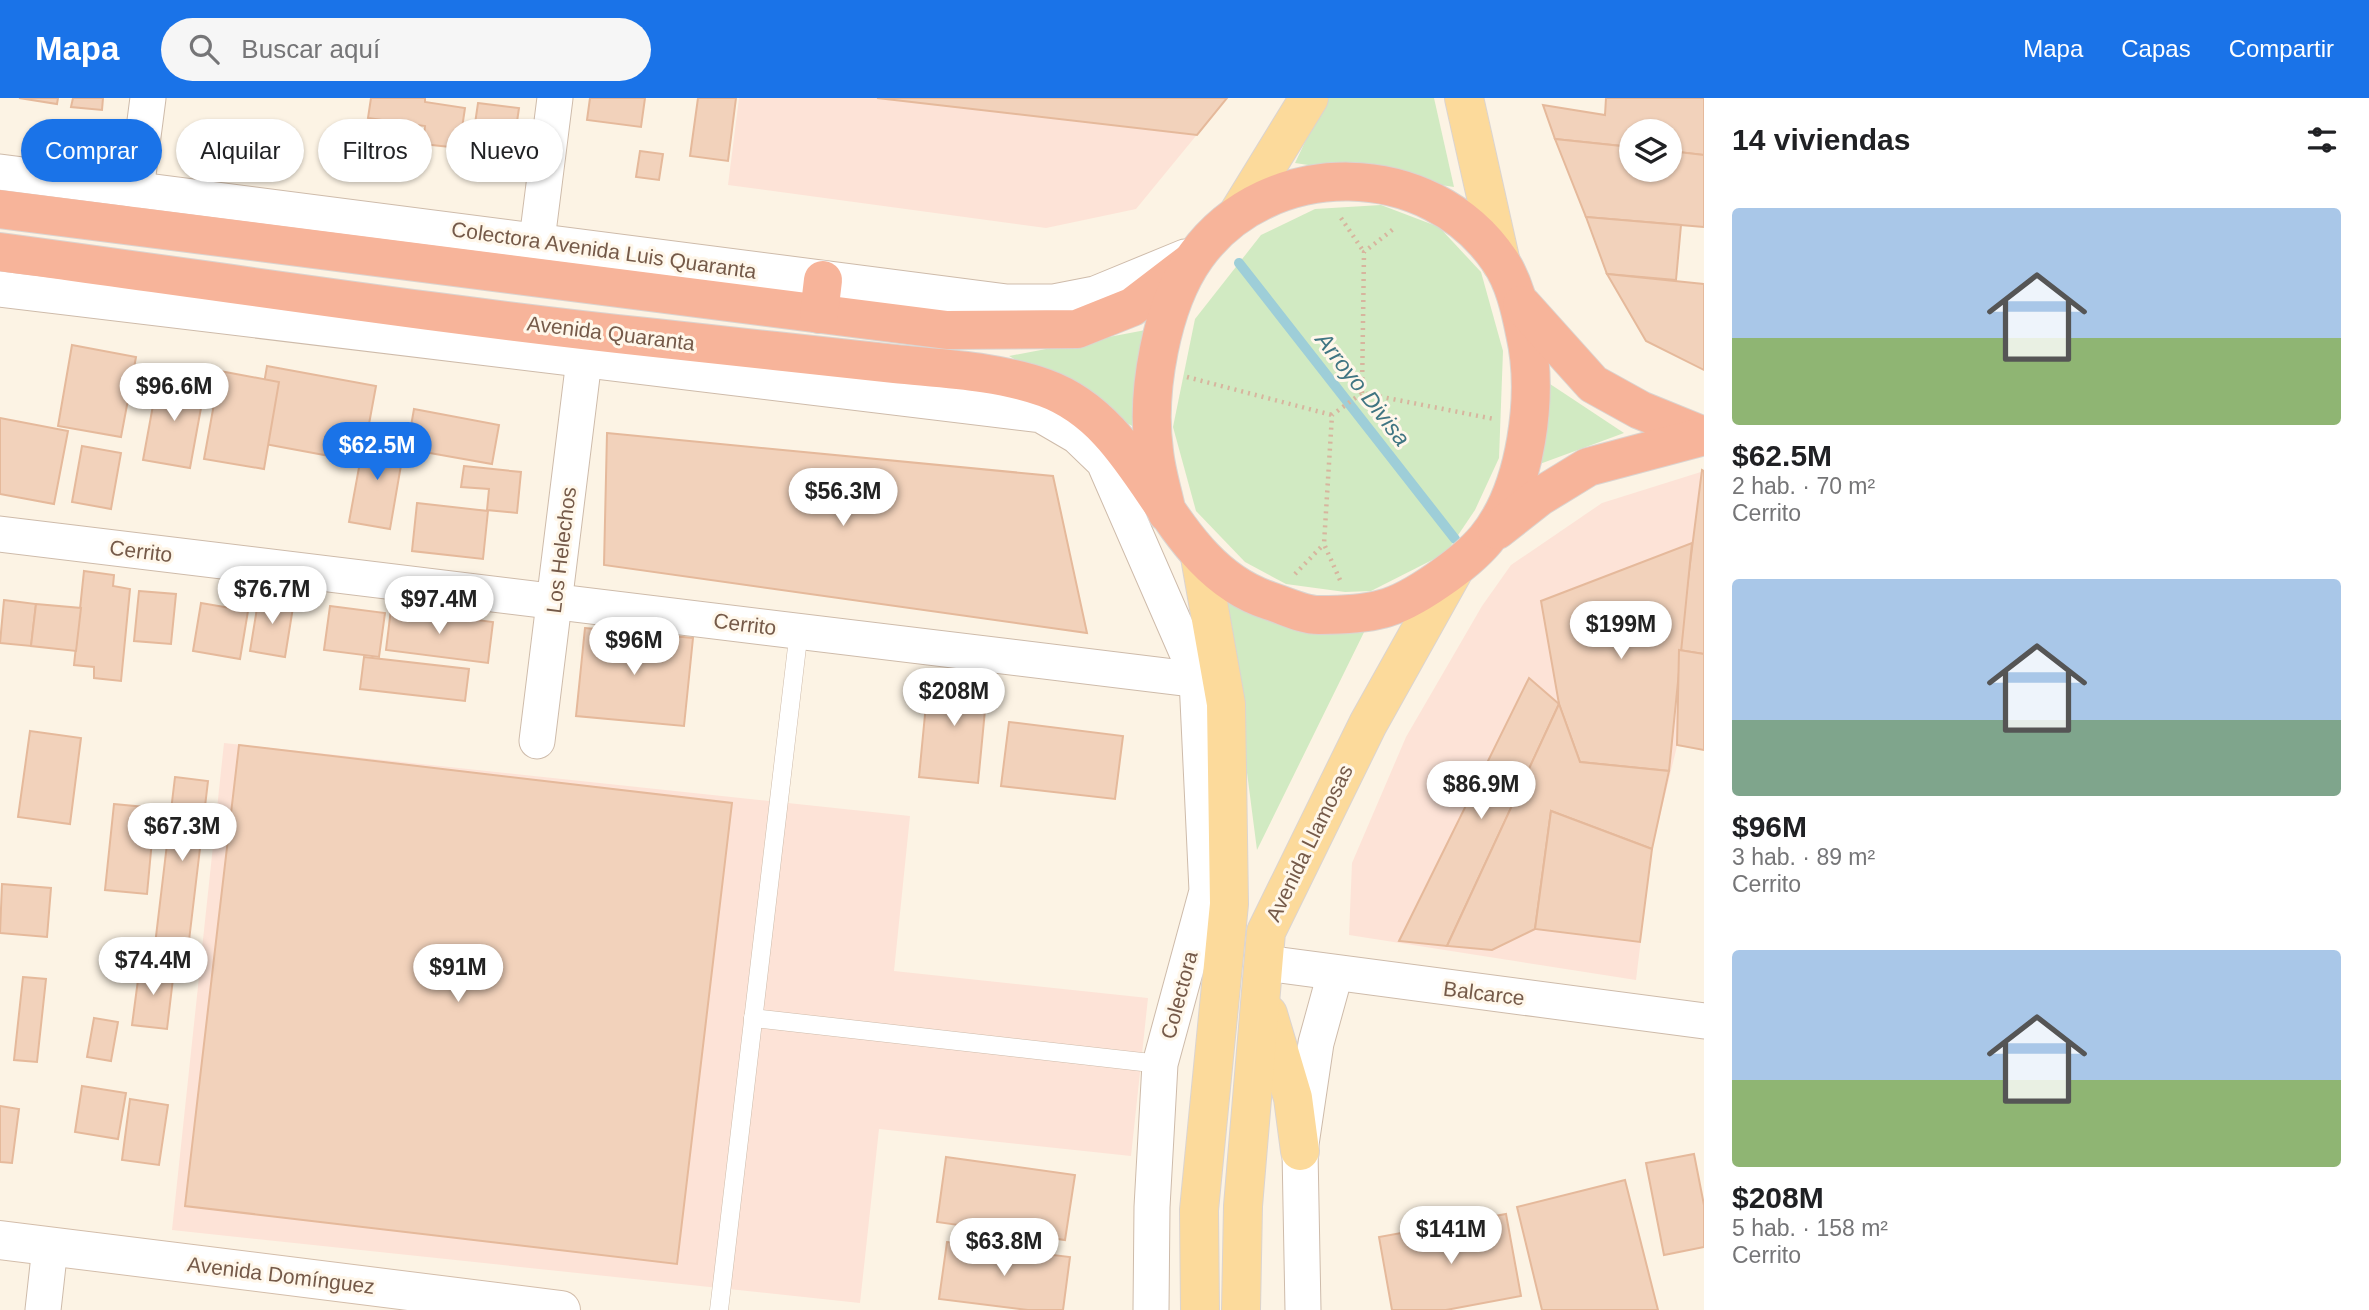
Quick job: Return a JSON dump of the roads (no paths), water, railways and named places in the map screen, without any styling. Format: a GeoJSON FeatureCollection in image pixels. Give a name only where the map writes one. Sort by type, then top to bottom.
{"type":"FeatureCollection","features":[{"type":"Feature","properties":{"kind":"highway"},"geometry":{"type":"LineString","coordinates":[[0,209],[821,297],[947,330],[1077,329],[1132,307],[1197,256],[1239,212],[1277,192],[1318,181],[1377,182],[1433,201],[1471,228],[1501,263],[1518,299],[1531,360],[1530,422],[1516,481],[1490,535]]}},
{"type":"Feature","properties":{"kind":"highway","name":"Avenida Quaranta"},"geometry":{"type":"LineString","coordinates":[[0,252],[586,345],[976,373],[1046,388],[1087,410],[1112,434],[1182,534],[1244,593],[1313,615],[1385,609],[1454,570]]}},
{"type":"Feature","properties":{"kind":"highway"},"geometry":{"type":"LineString","coordinates":[[1182,534],[1153,449],[1153,383],[1167,320],[1197,256]]}},
{"type":"Feature","properties":{"kind":"highway"},"geometry":{"type":"LineString","coordinates":[[1518,299],[1593,384],[1640,410],[1704,436]]}},
{"type":"Feature","properties":{"kind":"highway"},"geometry":{"type":"LineString","coordinates":[[1454,570],[1490,535],[1539,497],[1588,467],[1704,436]]}},
{"type":"Feature","properties":{"kind":"main road"},"geometry":{"type":"LineString","coordinates":[[1239,212],[1309,98]]}},
{"type":"Feature","properties":{"kind":"main road"},"geometry":{"type":"LineString","coordinates":[[1464,98],[1501,263]]}},
{"type":"Feature","properties":{"kind":"main road"},"geometry":{"type":"LineString","coordinates":[[1182,534],[1226,705],[1229,904],[1199,1210],[1200,1310]]}},
{"type":"Feature","properties":{"kind":"main road","name":"Avenida Llamosas"},"geometry":{"type":"LineString","coordinates":[[1241,1310],[1243,1206],[1266,932],[1368,724],[1454,570]]}},
{"type":"Feature","properties":{"kind":"main road"},"geometry":{"type":"LineString","coordinates":[[1263,979],[1293,1098],[1300,1151]]}},
{"type":"Feature","properties":{"kind":"main road","name":"Avenida Domínguez"},"geometry":{"type":"LineString","coordinates":[[0,1240],[561,1310]]}},
{"type":"Feature","properties":{"kind":"street"},"geometry":{"type":"LineString","coordinates":[[136,190],[148,98]]}},
{"type":"Feature","properties":{"kind":"street"},"geometry":{"type":"LineString","coordinates":[[537,240],[555,98]]}},
{"type":"Feature","properties":{"kind":"street","name":"Colectora Avenida Luis Quaranta"},"geometry":{"type":"LineString","coordinates":[[0,172],[537,240],[821,297]]}},
{"type":"Feature","properties":{"kind":"street"},"geometry":{"type":"LineString","coordinates":[[0,289],[586,345]]}},
{"type":"Feature","properties":{"kind":"street","name":"Colectora"},"geometry":{"type":"LineString","coordinates":[[586,345],[1041,415],[1077,436],[1104,462],[1199,680]]}},
{"type":"Feature","properties":{"kind":"street","name":"Los Helechos"},"geometry":{"type":"LineString","coordinates":[[537,741],[586,345]]}},
{"type":"Feature","properties":{"kind":"street","name":"Cerrito"},"geometry":{"type":"LineString","coordinates":[[0,534],[1199,680]]}},
{"type":"Feature","properties":{"kind":"street","name":"Colectora"},"geometry":{"type":"LineString","coordinates":[[1150,1310],[1152,1207],[1160,1064],[1207,891],[1199,680],[1182,534]]}},
{"type":"Feature","properties":{"kind":"street"},"geometry":{"type":"LineString","coordinates":[[1303,1310],[1300,1151],[1317,1043],[1335,974]]}},
{"type":"Feature","properties":{"kind":"street","name":"Balcarce"},"geometry":{"type":"LineString","coordinates":[[1263,979],[1335,974],[1704,1021]]}},
{"type":"Feature","properties":{"kind":"street"},"geometry":{"type":"LineString","coordinates":[[43,1310],[50,1247]]}},
{"type":"Feature","properties":{"kind":"lane"},"geometry":{"type":"LineString","coordinates":[[719,1310],[799,630]]}},
{"type":"Feature","properties":{"kind":"lane"},"geometry":{"type":"LineString","coordinates":[[753,1018],[1160,1064]]}},
{"type":"Feature","properties":{"kind":"waterway","name":"Arroyo Divisa"},"geometry":{"type":"LineString","coordinates":[[1239,263],[1455,539]]}}]}
